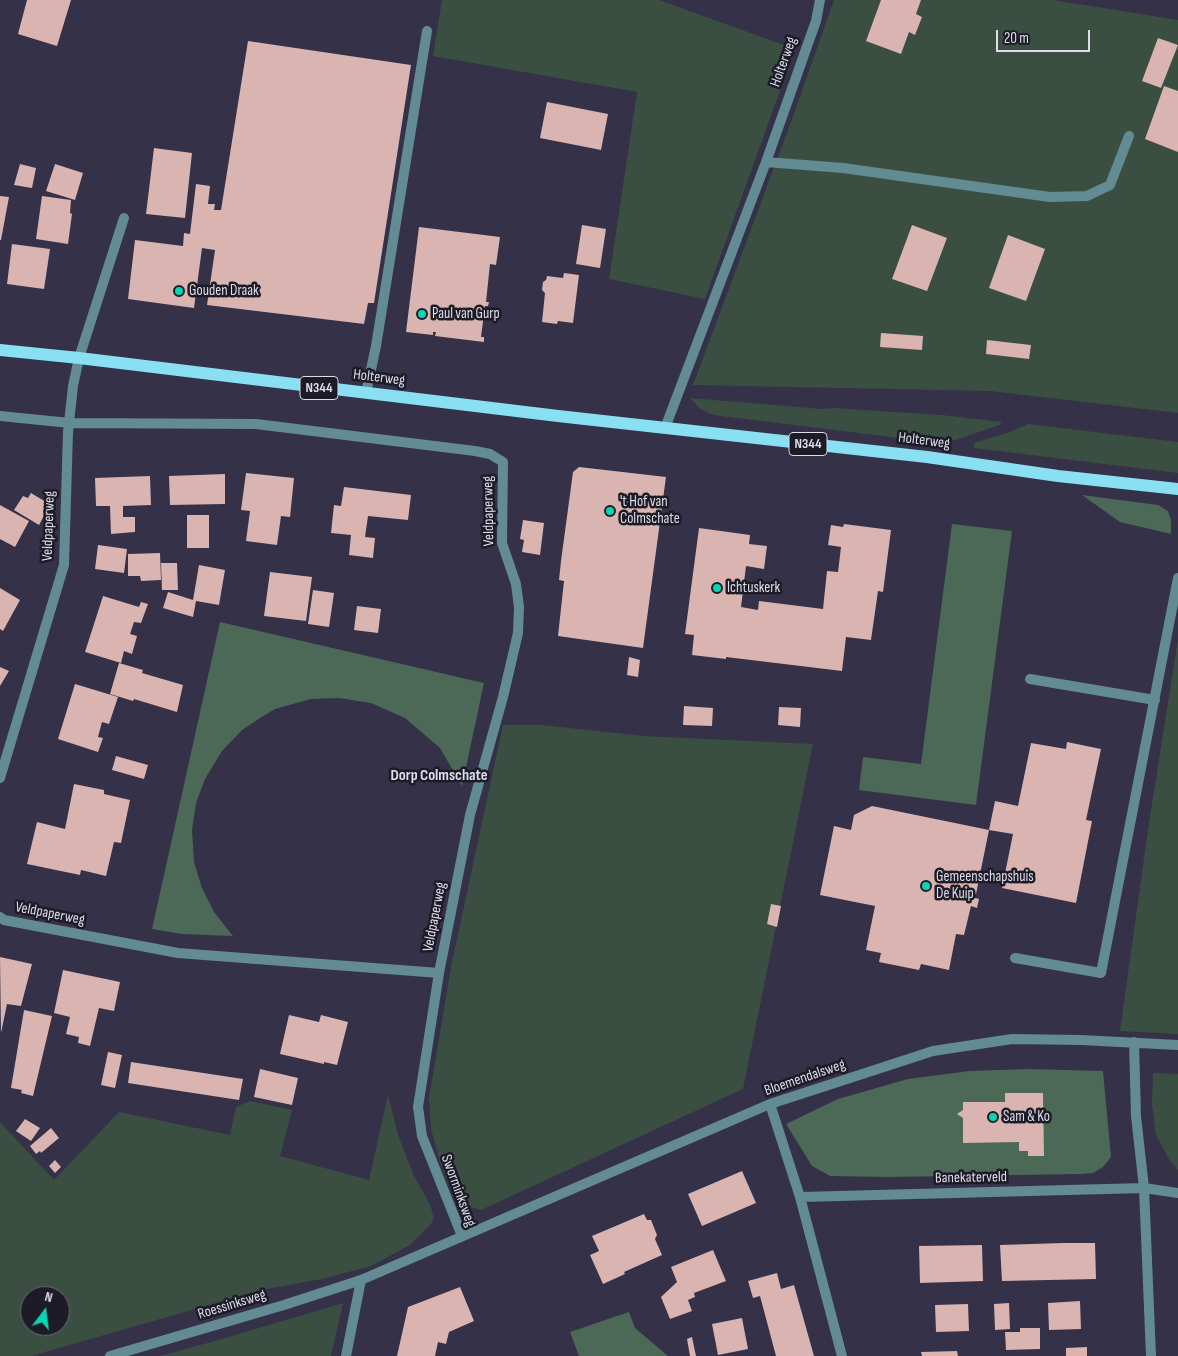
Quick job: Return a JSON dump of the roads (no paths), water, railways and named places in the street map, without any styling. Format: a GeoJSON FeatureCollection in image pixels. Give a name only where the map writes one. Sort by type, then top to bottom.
{"type":"FeatureCollection","features":[{"type":"Feature","properties":{"kind":"main road","name":"Holterweg"},"geometry":{"type":"LineString","coordinates":[[0,350],[927,457],[1058,476],[1178,489]]}},
{"type":"Feature","properties":{"kind":"street","name":"Holterweg"},"geometry":{"type":"LineString","coordinates":[[665,428],[766,162],[816,21],[820,0]]}},
{"type":"Feature","properties":{"kind":"street"},"geometry":{"type":"LineString","coordinates":[[366,393],[376,346],[428,31]]}},
{"type":"Feature","properties":{"kind":"street"},"geometry":{"type":"LineString","coordinates":[[766,162],[843,168],[1050,198],[1087,196],[1110,184],[1130,136]]}},
{"type":"Feature","properties":{"kind":"street","name":"Veldpaperweg"},"geometry":{"type":"LineString","coordinates":[[0,778],[64,565],[68,438],[73,386],[79,358],[124,218]]}},
{"type":"Feature","properties":{"kind":"street"},"geometry":{"type":"LineString","coordinates":[[0,416],[70,423]]}},
{"type":"Feature","properties":{"kind":"street","name":"Veldpaperweg"},"geometry":{"type":"LineString","coordinates":[[0,917],[4,920],[178,953],[439,973],[470,815],[503,697],[518,633],[519,607],[516,584],[502,543],[504,462],[490,454],[256,424],[70,423]]}},
{"type":"Feature","properties":{"kind":"street"},"geometry":{"type":"LineString","coordinates":[[1015,958],[1101,973],[1178,578]]}},
{"type":"Feature","properties":{"kind":"street"},"geometry":{"type":"LineString","coordinates":[[1030,679],[1155,700]]}},
{"type":"Feature","properties":{"kind":"street","name":"Sworminksweg"},"geometry":{"type":"LineString","coordinates":[[361,1280],[462,1236],[422,1136],[418,1107],[439,973]]}},
{"type":"Feature","properties":{"kind":"street","name":"Bloemendalsweg"},"geometry":{"type":"LineString","coordinates":[[462,1236],[770,1104],[933,1051],[1012,1039],[1178,1045]]}},
{"type":"Feature","properties":{"kind":"street"},"geometry":{"type":"LineString","coordinates":[[1134,1042],[1136,1116],[1144,1188],[1151,1356]]}},
{"type":"Feature","properties":{"kind":"street"},"geometry":{"type":"LineString","coordinates":[[770,1104],[800,1197],[842,1356]]}},
{"type":"Feature","properties":{"kind":"street","name":"Banekaterveld"},"geometry":{"type":"LineString","coordinates":[[800,1197],[1144,1188],[1178,1193]]}},
{"type":"Feature","properties":{"kind":"street"},"geometry":{"type":"LineString","coordinates":[[346,1356],[361,1280]]}},
{"type":"Feature","properties":{"kind":"street","name":"Roessinksweg"},"geometry":{"type":"LineString","coordinates":[[110,1356],[284,1305],[361,1280]]}},
{"type":"Feature","properties":{"kind":"place","name":"Gouden Draak"},"geometry":{"type":"Point","coordinates":[179,291]}},
{"type":"Feature","properties":{"kind":"place","name":"Paul van Gurp"},"geometry":{"type":"Point","coordinates":[422,314]}},
{"type":"Feature","properties":{"kind":"place","name":"'t Hof van Colmschate"},"geometry":{"type":"Point","coordinates":[610,511]}},
{"type":"Feature","properties":{"kind":"place","name":"Ichtuskerk"},"geometry":{"type":"Point","coordinates":[717,588]}},
{"type":"Feature","properties":{"kind":"place","name":"Gemeenschapshuis De Kuip"},"geometry":{"type":"Point","coordinates":[926,886]}},
{"type":"Feature","properties":{"kind":"place","name":"Sam & Ko"},"geometry":{"type":"Point","coordinates":[993,1117]}},
{"type":"Feature","properties":{"kind":"district","name":"Dorp Colmschate"},"geometry":{"type":"Point","coordinates":[439,776]}}]}
